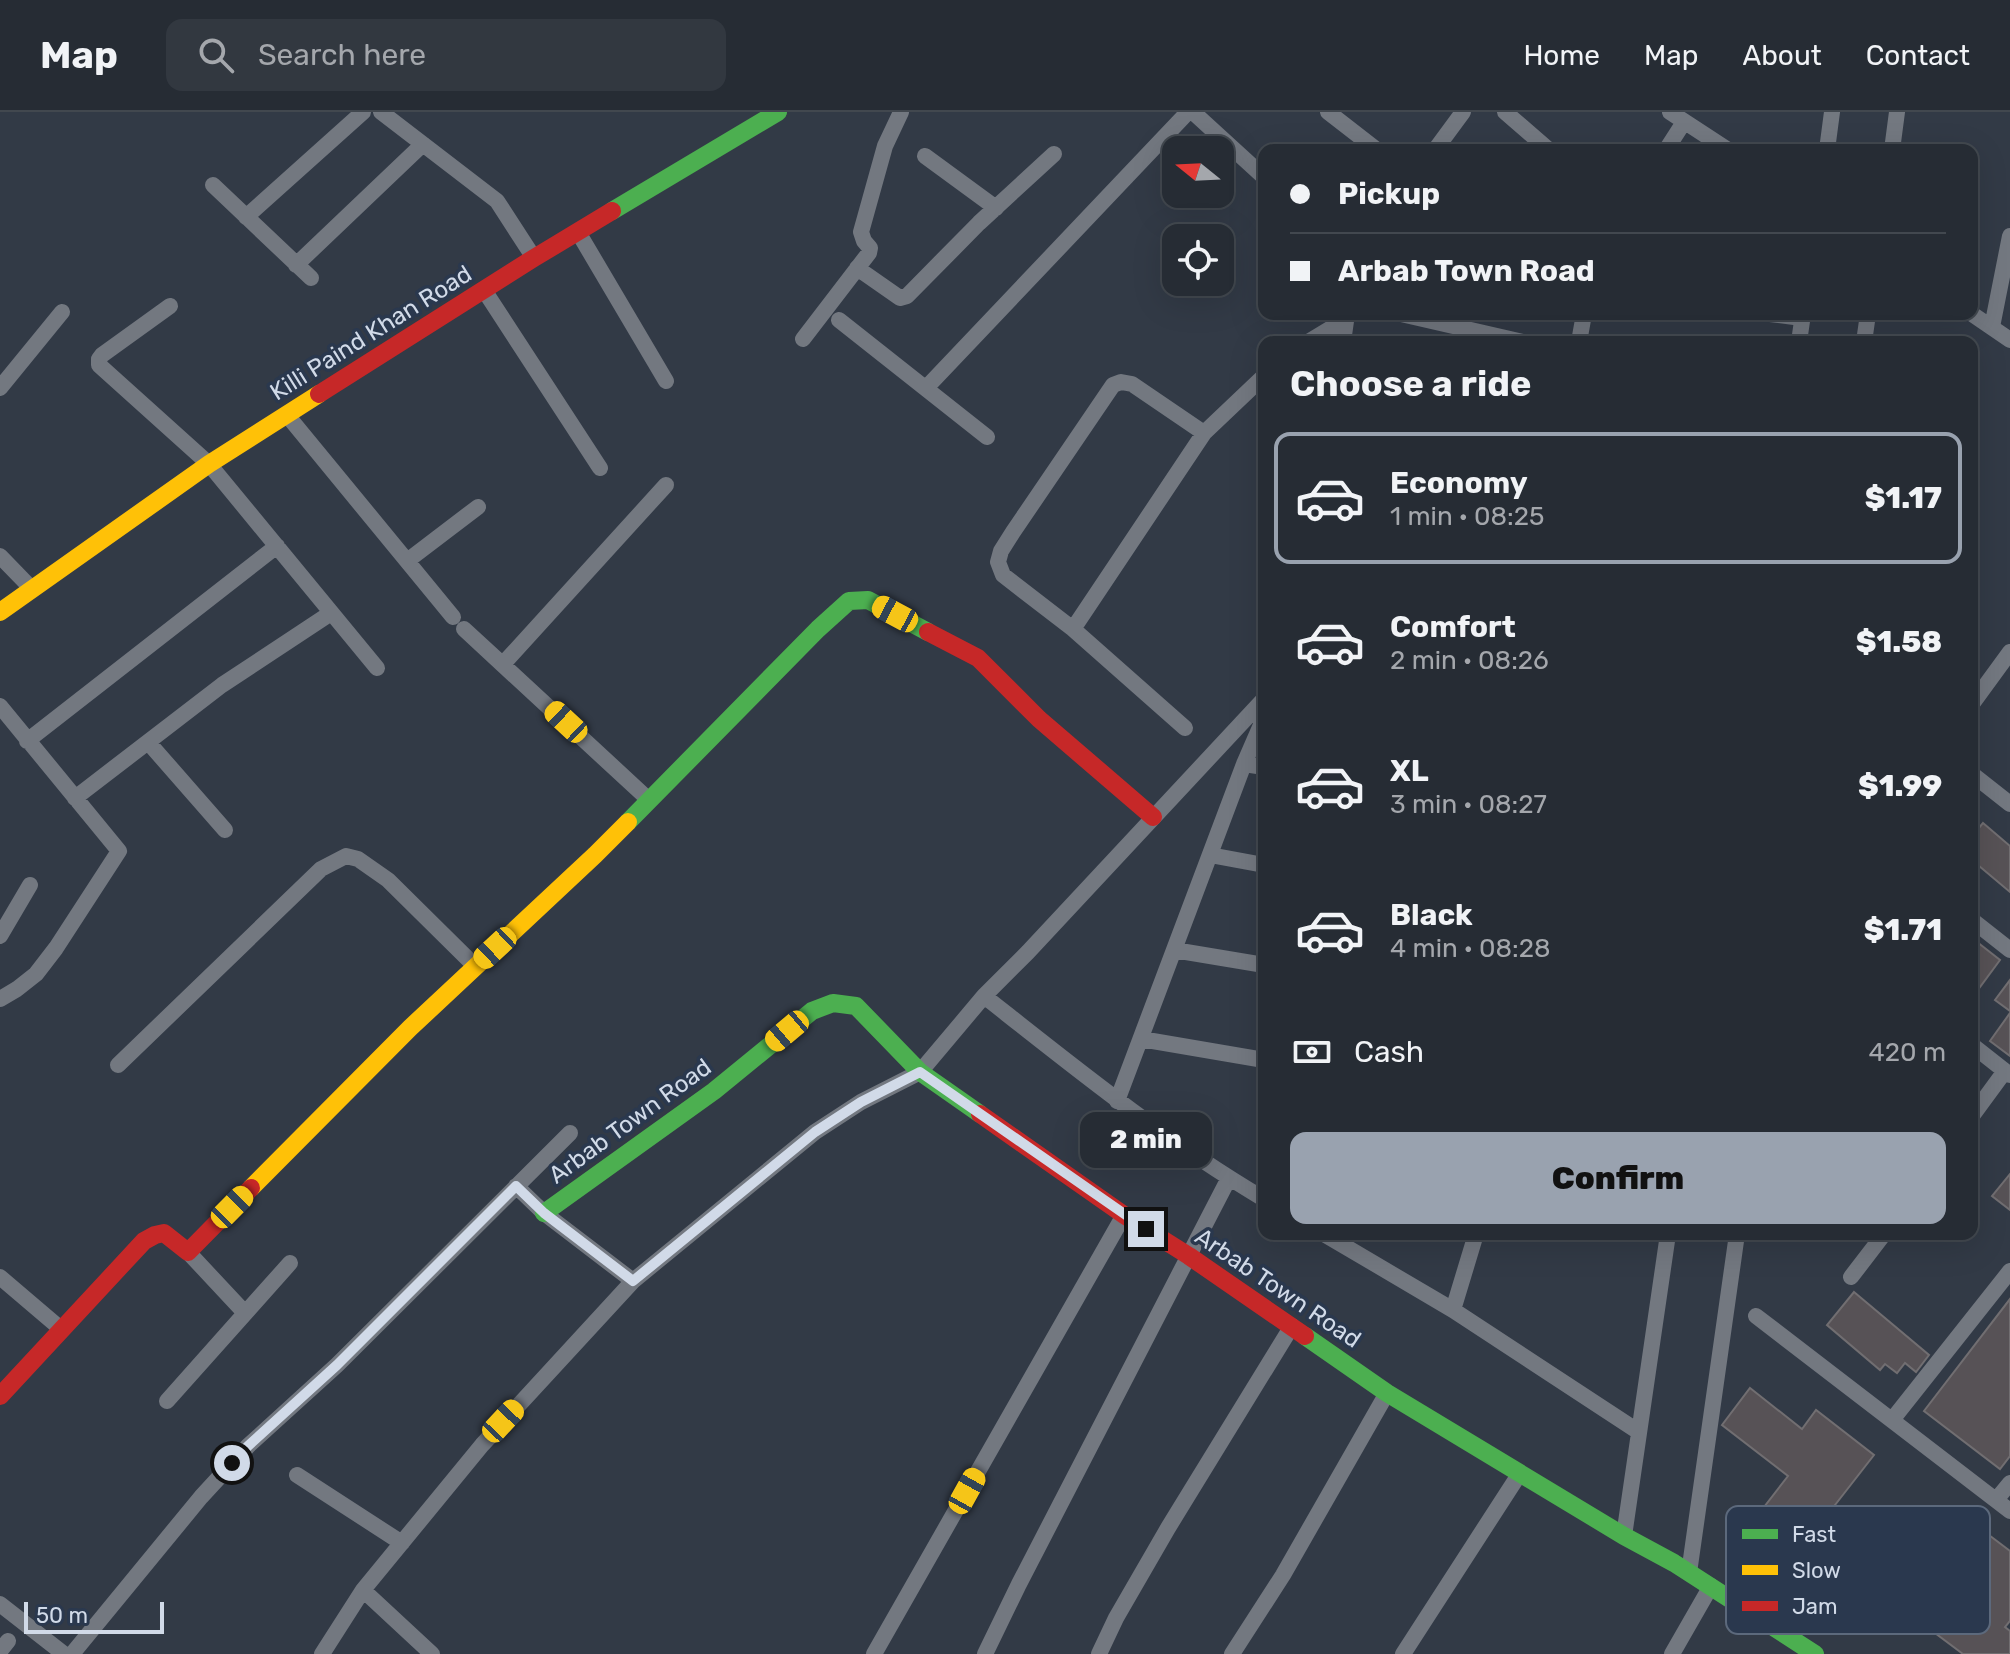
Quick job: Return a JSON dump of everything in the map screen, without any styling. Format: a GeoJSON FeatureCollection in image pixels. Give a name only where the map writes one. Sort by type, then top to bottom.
{"type":"FeatureCollection","features":[{"type":"Feature","properties":{"kind":"street"},"geometry":{"type":"LineString","coordinates":[[246,217],[363,112]]}},
{"type":"Feature","properties":{"kind":"street"},"geometry":{"type":"LineString","coordinates":[[381,112],[497,201],[534,258]]}},
{"type":"Feature","properties":{"kind":"street","name":"Killi Paind Khan Road"},"geometry":{"type":"LineString","coordinates":[[0,612],[209,464],[534,258],[778,112]]}},
{"type":"Feature","properties":{"kind":"street"},"geometry":{"type":"LineString","coordinates":[[803,339],[869,253],[870,248],[861,232],[885,146],[901,112]]}},
{"type":"Feature","properties":{"kind":"street"},"geometry":{"type":"LineString","coordinates":[[926,388],[1191,112],[1258,172]]}},
{"type":"Feature","properties":{"kind":"street"},"geometry":{"type":"LineString","coordinates":[[1328,112],[1369,144]]}},
{"type":"Feature","properties":{"kind":"street"},"geometry":{"type":"LineString","coordinates":[[1439,144],[1463,112]]}},
{"type":"Feature","properties":{"kind":"street"},"geometry":{"type":"LineString","coordinates":[[1505,112],[1542,144]]}},
{"type":"Feature","properties":{"kind":"street"},"geometry":{"type":"LineString","coordinates":[[1828,144],[1832,112]]}},
{"type":"Feature","properties":{"kind":"street"},"geometry":{"type":"LineString","coordinates":[[1893,144],[1897,112]]}},
{"type":"Feature","properties":{"kind":"street"},"geometry":{"type":"LineString","coordinates":[[1668,144],[1677,117],[1719,144]]}},
{"type":"Feature","properties":{"kind":"street"},"geometry":{"type":"LineString","coordinates":[[296,265],[423,144]]}},
{"type":"Feature","properties":{"kind":"street"},"geometry":{"type":"LineString","coordinates":[[857,268],[903,298],[1054,154]]}},
{"type":"Feature","properties":{"kind":"street"},"geometry":{"type":"LineString","coordinates":[[925,156],[996,208]]}},
{"type":"Feature","properties":{"kind":"street"},"geometry":{"type":"LineString","coordinates":[[213,185],[311,278]]}},
{"type":"Feature","properties":{"kind":"street"},"geometry":{"type":"LineString","coordinates":[[578,232],[666,381]]}},
{"type":"Feature","properties":{"kind":"street"},"geometry":{"type":"LineString","coordinates":[[1992,327],[2010,236]]}},
{"type":"Feature","properties":{"kind":"street"},"geometry":{"type":"LineString","coordinates":[[484,290],[600,468]]}},
{"type":"Feature","properties":{"kind":"street"},"geometry":{"type":"LineString","coordinates":[[170,306],[102,355],[99,365],[209,464],[377,668]]}},
{"type":"Feature","properties":{"kind":"street"},"geometry":{"type":"LineString","coordinates":[[0,388],[62,312]]}},
{"type":"Feature","properties":{"kind":"street"},"geometry":{"type":"LineString","coordinates":[[1978,318],[2010,340]]}},
{"type":"Feature","properties":{"kind":"street"},"geometry":{"type":"LineString","coordinates":[[839,320],[987,437]]}},
{"type":"Feature","properties":{"kind":"street"},"geometry":{"type":"LineString","coordinates":[[1317,336],[1340,320]]}},
{"type":"Feature","properties":{"kind":"street"},"geometry":{"type":"LineString","coordinates":[[1427,320],[1497,336]]}},
{"type":"Feature","properties":{"kind":"street"},"geometry":{"type":"LineString","coordinates":[[1185,728],[1073,629],[1003,575],[998,562],[1013,532],[1113,385],[1121,382],[1132,384],[1204,433]]}},
{"type":"Feature","properties":{"kind":"street"},"geometry":{"type":"LineString","coordinates":[[1073,629],[1204,433],[1258,382]]}},
{"type":"Feature","properties":{"kind":"street"},"geometry":{"type":"LineString","coordinates":[[287,415],[459,623],[649,800]]}},
{"type":"Feature","properties":{"kind":"street"},"geometry":{"type":"LineString","coordinates":[[503,664],[666,485]]}},
{"type":"Feature","properties":{"kind":"street"},"geometry":{"type":"LineString","coordinates":[[407,561],[478,507]]}},
{"type":"Feature","properties":{"kind":"street"},"geometry":{"type":"LineString","coordinates":[[27,741],[277,546]]}},
{"type":"Feature","properties":{"kind":"street"},"geometry":{"type":"LineString","coordinates":[[0,556],[32,589]]}},
{"type":"Feature","properties":{"kind":"street"},"geometry":{"type":"LineString","coordinates":[[188,1252],[410,1028],[595,855],[849,601],[868,600],[978,658],[1039,719],[1153,817]]}},
{"type":"Feature","properties":{"kind":"street"},"geometry":{"type":"LineString","coordinates":[[75,798],[222,685],[331,613]]}},
{"type":"Feature","properties":{"kind":"street"},"geometry":{"type":"LineString","coordinates":[[1978,696],[2010,652]]}},
{"type":"Feature","properties":{"kind":"street"},"geometry":{"type":"LineString","coordinates":[[322,1654],[363,1590],[482,1445],[633,1281],[815,1132],[861,1102],[920,1072],[984,996],[1258,705]]}},
{"type":"Feature","properties":{"kind":"street"},"geometry":{"type":"LineString","coordinates":[[0,706],[119,851],[36,974],[0,999]]}},
{"type":"Feature","properties":{"kind":"street"},"geometry":{"type":"LineString","coordinates":[[1117,1101],[1258,732]]}},
{"type":"Feature","properties":{"kind":"street"},"geometry":{"type":"LineString","coordinates":[[148,742],[225,830]]}},
{"type":"Feature","properties":{"kind":"street"},"geometry":{"type":"LineString","coordinates":[[1244,764],[1258,766]]}},
{"type":"Feature","properties":{"kind":"street"},"geometry":{"type":"LineString","coordinates":[[1978,779],[2010,804]]}},
{"type":"Feature","properties":{"kind":"street"},"geometry":{"type":"LineString","coordinates":[[1210,855],[1258,864]]}},
{"type":"Feature","properties":{"kind":"street"},"geometry":{"type":"LineString","coordinates":[[118,1065],[321,869],[346,856],[358,859],[388,880],[475,966]]}},
{"type":"Feature","properties":{"kind":"street"},"geometry":{"type":"LineString","coordinates":[[0,936],[30,885]]}},
{"type":"Feature","properties":{"kind":"street"},"geometry":{"type":"LineString","coordinates":[[1978,925],[2010,950]]}},
{"type":"Feature","properties":{"kind":"street"},"geometry":{"type":"LineString","coordinates":[[1174,950],[1258,964]]}},
{"type":"Feature","properties":{"kind":"street"},"geometry":{"type":"LineString","coordinates":[[984,996],[1117,1101],[1258,1195]]}},
{"type":"Feature","properties":{"kind":"street","name":"Arbab Town Road"},"geometry":{"type":"LineString","coordinates":[[544,1213],[714,1091],[812,1011],[833,1003],[856,1006],[920,1072],[1124,1215],[1189,1256],[1387,1393],[1726,1596]]}},
{"type":"Feature","properties":{"kind":"street"},"geometry":{"type":"LineString","coordinates":[[1141,1039],[1258,1059]]}},
{"type":"Feature","properties":{"kind":"street"},"geometry":{"type":"LineString","coordinates":[[1978,1050],[2008,1073],[1978,1109]]}},
{"type":"Feature","properties":{"kind":"street"},"geometry":{"type":"LineString","coordinates":[[72,1654],[201,1497],[248,1446],[337,1365],[570,1133]]}},
{"type":"Feature","properties":{"kind":"street"},"geometry":{"type":"LineString","coordinates":[[985,1654],[1229,1178]]}},
{"type":"Feature","properties":{"kind":"street"},"geometry":{"type":"LineString","coordinates":[[516,1186],[544,1213],[633,1281]]}},
{"type":"Feature","properties":{"kind":"street"},"geometry":{"type":"LineString","coordinates":[[874,1654],[1124,1215]]}},
{"type":"Feature","properties":{"kind":"street"},"geometry":{"type":"LineString","coordinates":[[0,1396],[144,1241],[155,1235],[164,1233],[188,1252],[245,1313]]}},
{"type":"Feature","properties":{"kind":"street"},"geometry":{"type":"LineString","coordinates":[[1334,1240],[1453,1310],[1639,1432]]}},
{"type":"Feature","properties":{"kind":"street"},"geometry":{"type":"LineString","coordinates":[[1453,1310],[1474,1240]]}},
{"type":"Feature","properties":{"kind":"street"},"geometry":{"type":"LineString","coordinates":[[1624,1536],[1667,1240]]}},
{"type":"Feature","properties":{"kind":"street"},"geometry":{"type":"LineString","coordinates":[[1689,1573],[1736,1240]]}},
{"type":"Feature","properties":{"kind":"street"},"geometry":{"type":"LineString","coordinates":[[1851,1277],[1879,1240]]}},
{"type":"Feature","properties":{"kind":"street"},"geometry":{"type":"LineString","coordinates":[[167,1401],[290,1263]]}},
{"type":"Feature","properties":{"kind":"street"},"geometry":{"type":"LineString","coordinates":[[1892,1420],[2010,1271]]}},
{"type":"Feature","properties":{"kind":"street"},"geometry":{"type":"LineString","coordinates":[[0,1277],[61,1329]]}},
{"type":"Feature","properties":{"kind":"street"},"geometry":{"type":"LineString","coordinates":[[1756,1316],[2003,1505],[2010,1483]]}},
{"type":"Feature","properties":{"kind":"street"},"geometry":{"type":"LineString","coordinates":[[1099,1654],[1168,1528],[1292,1326]]}},
{"type":"Feature","properties":{"kind":"street"},"geometry":{"type":"LineString","coordinates":[[1232,1654],[1283,1575],[1387,1393]]}},
{"type":"Feature","properties":{"kind":"street"},"geometry":{"type":"LineString","coordinates":[[1403,1654],[1520,1473]]}},
{"type":"Feature","properties":{"kind":"street"},"geometry":{"type":"LineString","coordinates":[[297,1475],[402,1543]]}},
{"type":"Feature","properties":{"kind":"street"},"geometry":{"type":"LineString","coordinates":[[1672,1654],[1711,1586]]}},
{"type":"Feature","properties":{"kind":"street"},"geometry":{"type":"LineString","coordinates":[[363,1590],[432,1654]]}},
{"type":"Feature","properties":{"kind":"street"},"geometry":{"type":"LineString","coordinates":[[0,1604],[64,1654]]}},
{"type":"Feature","properties":{"kind":"street","name":"Arbab Town Road"},"geometry":{"type":"LineString","coordinates":[[1784,1634],[1815,1654]]}},
{"type":"Feature","properties":{"kind":"building"},"geometry":{"type":"Polygon","coordinates":[[[1983,823],[2010,846],[2010,892],[1978,865],[1978,829],[1983,823]]]}},
{"type":"Feature","properties":{"kind":"building"},"geometry":{"type":"Polygon","coordinates":[[[1978,943],[2000,960],[1980,987],[1978,986],[1978,943]]]}},
{"type":"Feature","properties":{"kind":"building"},"geometry":{"type":"Polygon","coordinates":[[[2010,980],[2010,1011],[1995,1000],[2010,980]]]}},
{"type":"Feature","properties":{"kind":"building"},"geometry":{"type":"Polygon","coordinates":[[[2010,1013],[2010,1056],[1990,1041],[2010,1013]]]}},
{"type":"Feature","properties":{"kind":"building"},"geometry":{"type":"Polygon","coordinates":[[[2010,1174],[2010,1210],[1992,1196],[2010,1174]]]}},
{"type":"Feature","properties":{"kind":"building"},"geometry":{"type":"Polygon","coordinates":[[[1854,1292],[1929,1355],[1916,1372],[1905,1363],[1897,1373],[1885,1364],[1880,1370],[1827,1325],[1854,1292]]]}},
{"type":"Feature","properties":{"kind":"building"},"geometry":{"type":"Polygon","coordinates":[[[2010,1299],[2010,1456],[2000,1469],[1924,1411],[2010,1299]]]}},
{"type":"Feature","properties":{"kind":"building"},"geometry":{"type":"Polygon","coordinates":[[[1750,1388],[1802,1429],[1816,1410],[1874,1455],[1834,1506],[1765,1506],[1788,1476],[1722,1425],[1750,1388]]]}},
{"type":"Feature","properties":{"kind":"building"},"geometry":{"type":"Polygon","coordinates":[[[1990,1536],[2010,1551],[2010,1621],[2005,1627],[2010,1631],[2010,1654],[1963,1654],[1936,1634],[1990,1634],[1990,1536]]]}},
{"type":"Feature","properties":{"kind":"traffic: fast"},"geometry":{"type":"LineString","coordinates":[[612,211],[778,112]]}},
{"type":"Feature","properties":{"kind":"traffic: fast"},"geometry":{"type":"LineString","coordinates":[[628,822],[849,601],[868,600],[928,632]]}},
{"type":"Feature","properties":{"kind":"traffic: fast"},"geometry":{"type":"LineString","coordinates":[[544,1213],[714,1091],[812,1011],[833,1003],[856,1006],[920,1072],[980,1114]]}},
{"type":"Feature","properties":{"kind":"traffic: fast"},"geometry":{"type":"LineString","coordinates":[[1305,1336],[1387,1393],[1726,1597]]}},
{"type":"Feature","properties":{"kind":"traffic: fast"},"geometry":{"type":"LineString","coordinates":[[1784,1634],[1815,1654]]}},
{"type":"Feature","properties":{"kind":"traffic: slow"},"geometry":{"type":"LineString","coordinates":[[0,612],[209,464],[319,394]]}},
{"type":"Feature","properties":{"kind":"traffic: slow"},"geometry":{"type":"LineString","coordinates":[[251,1188],[410,1028],[628,822]]}},
{"type":"Feature","properties":{"kind":"traffic: jam"},"geometry":{"type":"LineString","coordinates":[[319,394],[612,211]]}},
{"type":"Feature","properties":{"kind":"traffic: jam"},"geometry":{"type":"LineString","coordinates":[[928,632],[978,658],[1039,719],[1153,817]]}},
{"type":"Feature","properties":{"kind":"traffic: jam"},"geometry":{"type":"LineString","coordinates":[[980,1114],[1305,1336]]}},
{"type":"Feature","properties":{"kind":"traffic: jam"},"geometry":{"type":"LineString","coordinates":[[0,1396],[144,1241],[164,1233],[188,1252],[251,1188]]}},
{"type":"Feature","properties":{"kind":"route"},"geometry":{"type":"LineString","coordinates":[[232,1463],[337,1365],[516,1186],[544,1213],[633,1281],[815,1132],[861,1102],[920,1072],[1146,1229]]}}]}
